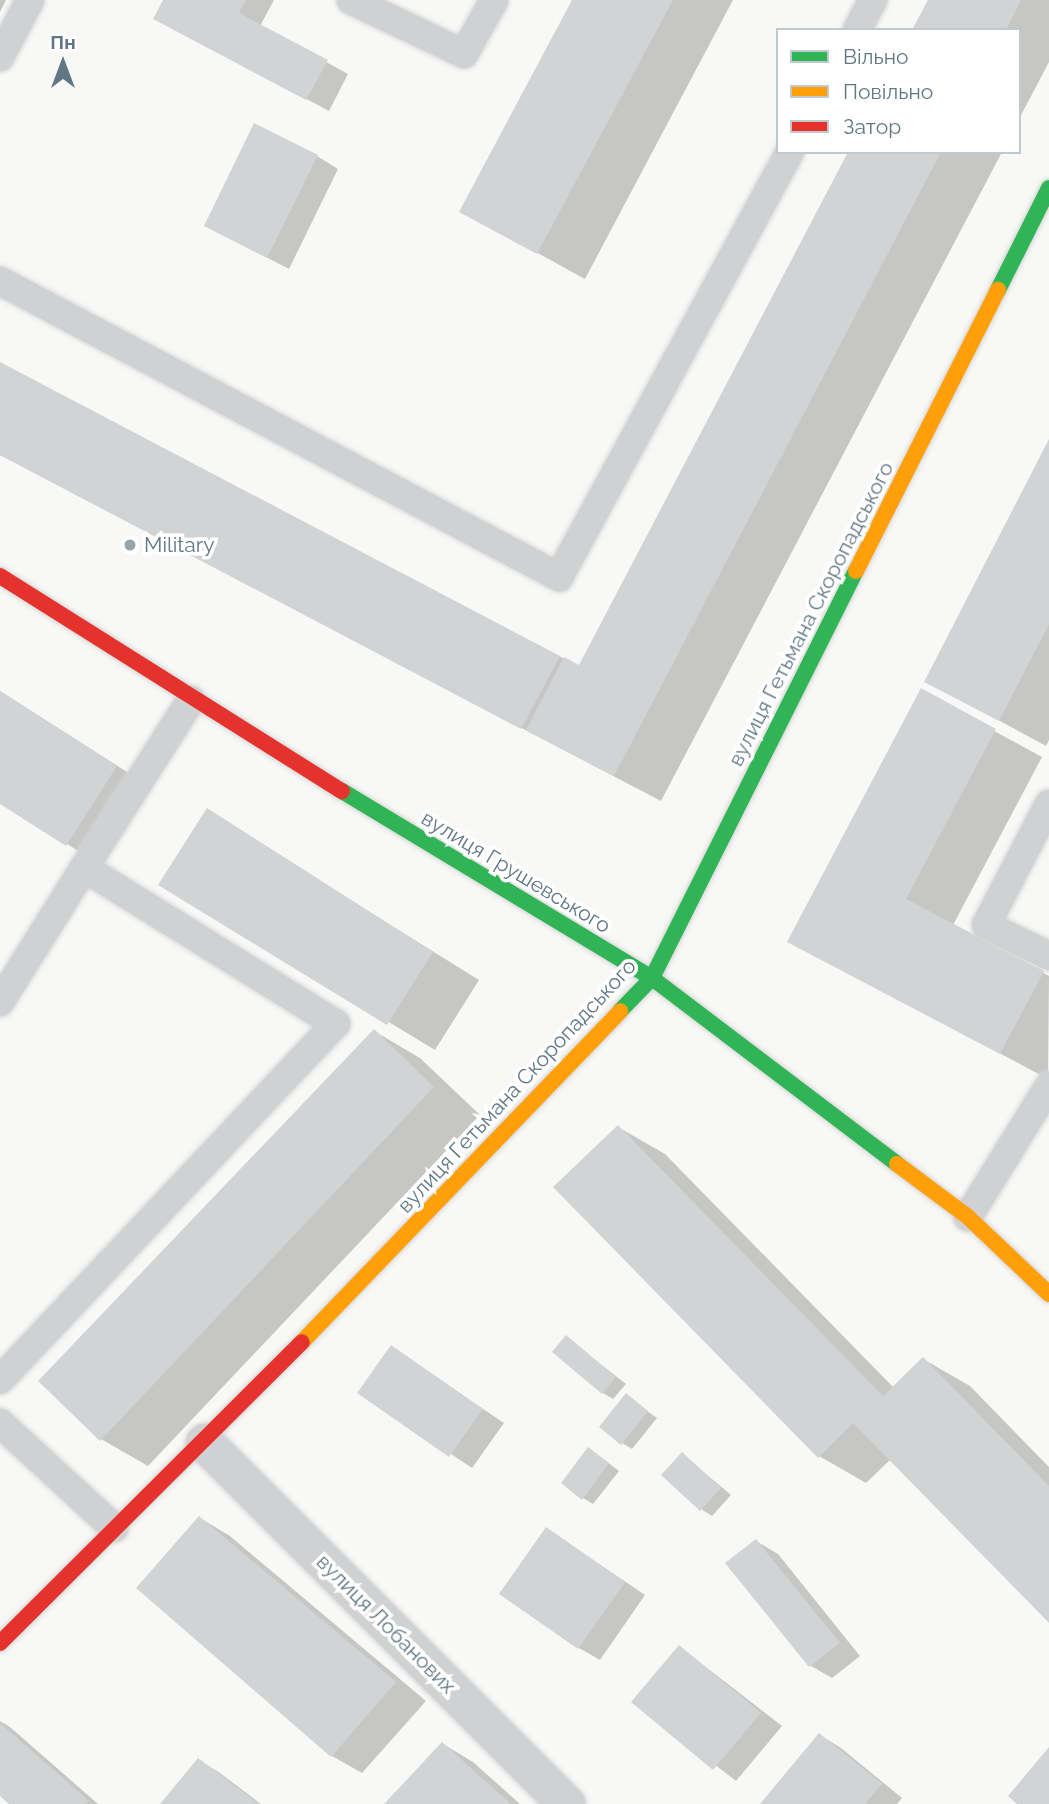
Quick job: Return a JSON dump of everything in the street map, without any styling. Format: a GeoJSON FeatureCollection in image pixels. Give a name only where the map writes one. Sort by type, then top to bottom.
{"type":"FeatureCollection","features":[{"type":"Feature","properties":{"kind":"street","name":"вулиця Гетьмана Скоропадського"},"geometry":{"type":"LineString","coordinates":[[0,1643],[114,1528],[205,1443],[652,978],[1049,188]]}},
{"type":"Feature","properties":{"kind":"street","name":"вулиця Грушевського"},"geometry":{"type":"LineString","coordinates":[[0,576],[191,700],[652,978],[968,1217],[1049,1294]]}},
{"type":"Feature","properties":{"kind":"street","name":"вулиця Лобанових"},"geometry":{"type":"LineString","coordinates":[[205,1443],[566,1804]]}},
{"type":"Feature","properties":{"kind":"lane"},"geometry":{"type":"LineString","coordinates":[[0,57],[30,0]]}},
{"type":"Feature","properties":{"kind":"lane"},"geometry":{"type":"LineString","coordinates":[[351,0],[464,54],[494,0]]}},
{"type":"Feature","properties":{"kind":"lane"},"geometry":{"type":"LineString","coordinates":[[858,28],[873,0]]}},
{"type":"Feature","properties":{"kind":"lane"},"geometry":{"type":"LineString","coordinates":[[0,282],[559,577],[789,154]]}},
{"type":"Feature","properties":{"kind":"lane"},"geometry":{"type":"LineString","coordinates":[[0,1002],[191,700]]}},
{"type":"Feature","properties":{"kind":"lane"},"geometry":{"type":"LineString","coordinates":[[1049,804],[986,925],[1049,956]]}},
{"type":"Feature","properties":{"kind":"lane"},"geometry":{"type":"LineString","coordinates":[[0,1380],[336,1024],[84,868]]}},
{"type":"Feature","properties":{"kind":"lane"},"geometry":{"type":"LineString","coordinates":[[968,1217],[1049,1086]]}},
{"type":"Feature","properties":{"kind":"lane"},"geometry":{"type":"LineString","coordinates":[[0,1423],[114,1528]]}},
{"type":"Feature","properties":{"kind":"building"},"geometry":{"type":"Polygon","coordinates":[[[163,0],[246,0],[239,13],[328,60],[306,100],[153,19],[163,0]]]}},
{"type":"Feature","properties":{"kind":"building"},"geometry":{"type":"Polygon","coordinates":[[[572,0],[673,0],[537,254],[459,212],[572,0]]]}},
{"type":"Feature","properties":{"kind":"building"},"geometry":{"type":"Polygon","coordinates":[[[928,0],[1021,0],[1007,28],[913,28],[928,0]]]}},
{"type":"Feature","properties":{"kind":"building"},"geometry":{"type":"Polygon","coordinates":[[[254,123],[318,155],[267,258],[204,226],[254,123]]]}},
{"type":"Feature","properties":{"kind":"building"},"geometry":{"type":"Polygon","coordinates":[[[847,154],[940,154],[614,776],[526,730],[564,657],[579,665],[847,154]]]}},
{"type":"Feature","properties":{"kind":"building"},"geometry":{"type":"Polygon","coordinates":[[[0,362],[560,656],[521,729],[0,455],[0,362]]]}},
{"type":"Feature","properties":{"kind":"building"},"geometry":{"type":"Polygon","coordinates":[[[1049,439],[1049,624],[999,721],[924,682],[1049,439]]]}},
{"type":"Feature","properties":{"kind":"building"},"geometry":{"type":"Polygon","coordinates":[[[921,688],[996,729],[906,899],[1044,971],[1000,1054],[787,942],[921,688]]]}},
{"type":"Feature","properties":{"kind":"building"},"geometry":{"type":"Polygon","coordinates":[[[0,691],[117,766],[66,846],[0,804],[0,691]]]}},
{"type":"Feature","properties":{"kind":"building"},"geometry":{"type":"Polygon","coordinates":[[[207,808],[433,952],[387,1025],[158,885],[207,808]]]}},
{"type":"Feature","properties":{"kind":"building"},"geometry":{"type":"Polygon","coordinates":[[[374,1029],[434,1087],[100,1441],[38,1381],[374,1029]]]}},
{"type":"Feature","properties":{"kind":"building"},"geometry":{"type":"Polygon","coordinates":[[[618,1125],[883,1396],[923,1357],[1049,1486],[1049,1623],[853,1423],[818,1458],[553,1187],[618,1125]]]}},
{"type":"Feature","properties":{"kind":"building"},"geometry":{"type":"Polygon","coordinates":[[[566,1335],[616,1377],[602,1394],[552,1352],[566,1335]]]}},
{"type":"Feature","properties":{"kind":"building"},"geometry":{"type":"Polygon","coordinates":[[[391,1345],[483,1409],[449,1457],[357,1393],[391,1345]]]}},
{"type":"Feature","properties":{"kind":"building"},"geometry":{"type":"Polygon","coordinates":[[[626,1393],[648,1411],[621,1445],[599,1427],[626,1393]]]}},
{"type":"Feature","properties":{"kind":"building"},"geometry":{"type":"Polygon","coordinates":[[[588,1447],[609,1463],[582,1500],[561,1483],[588,1447]]]}},
{"type":"Feature","properties":{"kind":"building"},"geometry":{"type":"Polygon","coordinates":[[[682,1452],[721,1488],[700,1511],[661,1475],[682,1452]]]}},
{"type":"Feature","properties":{"kind":"building"},"geometry":{"type":"Polygon","coordinates":[[[199,1516],[396,1682],[331,1757],[136,1588],[199,1516]]]}},
{"type":"Feature","properties":{"kind":"building"},"geometry":{"type":"Polygon","coordinates":[[[546,1527],[625,1582],[578,1649],[499,1594],[546,1527]]]}},
{"type":"Feature","properties":{"kind":"building"},"geometry":{"type":"Polygon","coordinates":[[[756,1539],[840,1643],[809,1667],[725,1563],[756,1539]]]}},
{"type":"Feature","properties":{"kind":"building"},"geometry":{"type":"Polygon","coordinates":[[[679,1645],[761,1713],[713,1770],[631,1702],[679,1645]]]}},
{"type":"Feature","properties":{"kind":"building"},"geometry":{"type":"Polygon","coordinates":[[[0,1723],[89,1801],[85,1804],[9,1804],[0,1796],[0,1723]]]}},
{"type":"Feature","properties":{"kind":"building"},"geometry":{"type":"Polygon","coordinates":[[[819,1733],[882,1784],[865,1804],[760,1804],[819,1733]]]}},
{"type":"Feature","properties":{"kind":"building"},"geometry":{"type":"Polygon","coordinates":[[[442,1742],[511,1804],[384,1804],[442,1742]]]}},
{"type":"Feature","properties":{"kind":"building"},"geometry":{"type":"Polygon","coordinates":[[[1049,1747],[1049,1804],[1017,1804],[1008,1796],[1049,1747]]]}},
{"type":"Feature","properties":{"kind":"building"},"geometry":{"type":"Polygon","coordinates":[[[198,1758],[259,1804],[160,1804],[198,1758]]]}},
{"type":"Feature","properties":{"kind":"traffic: fast"},"geometry":{"type":"LineString","coordinates":[[998,290],[1049,188]]}},
{"type":"Feature","properties":{"kind":"traffic: fast"},"geometry":{"type":"LineString","coordinates":[[620,1011],[652,978],[856,571]]}},
{"type":"Feature","properties":{"kind":"traffic: fast"},"geometry":{"type":"LineString","coordinates":[[342,791],[652,978],[897,1164]]}},
{"type":"Feature","properties":{"kind":"traffic: slow"},"geometry":{"type":"LineString","coordinates":[[856,571],[998,290]]}},
{"type":"Feature","properties":{"kind":"traffic: slow"},"geometry":{"type":"LineString","coordinates":[[302,1342],[620,1011]]}},
{"type":"Feature","properties":{"kind":"traffic: slow"},"geometry":{"type":"LineString","coordinates":[[897,1164],[968,1217],[1049,1294]]}},
{"type":"Feature","properties":{"kind":"traffic: jam"},"geometry":{"type":"LineString","coordinates":[[0,576],[342,791]]}},
{"type":"Feature","properties":{"kind":"traffic: jam"},"geometry":{"type":"LineString","coordinates":[[0,1643],[302,1342]]}},
{"type":"Feature","properties":{"kind":"place","name":"Military"},"geometry":{"type":"Point","coordinates":[130,545]}}]}
